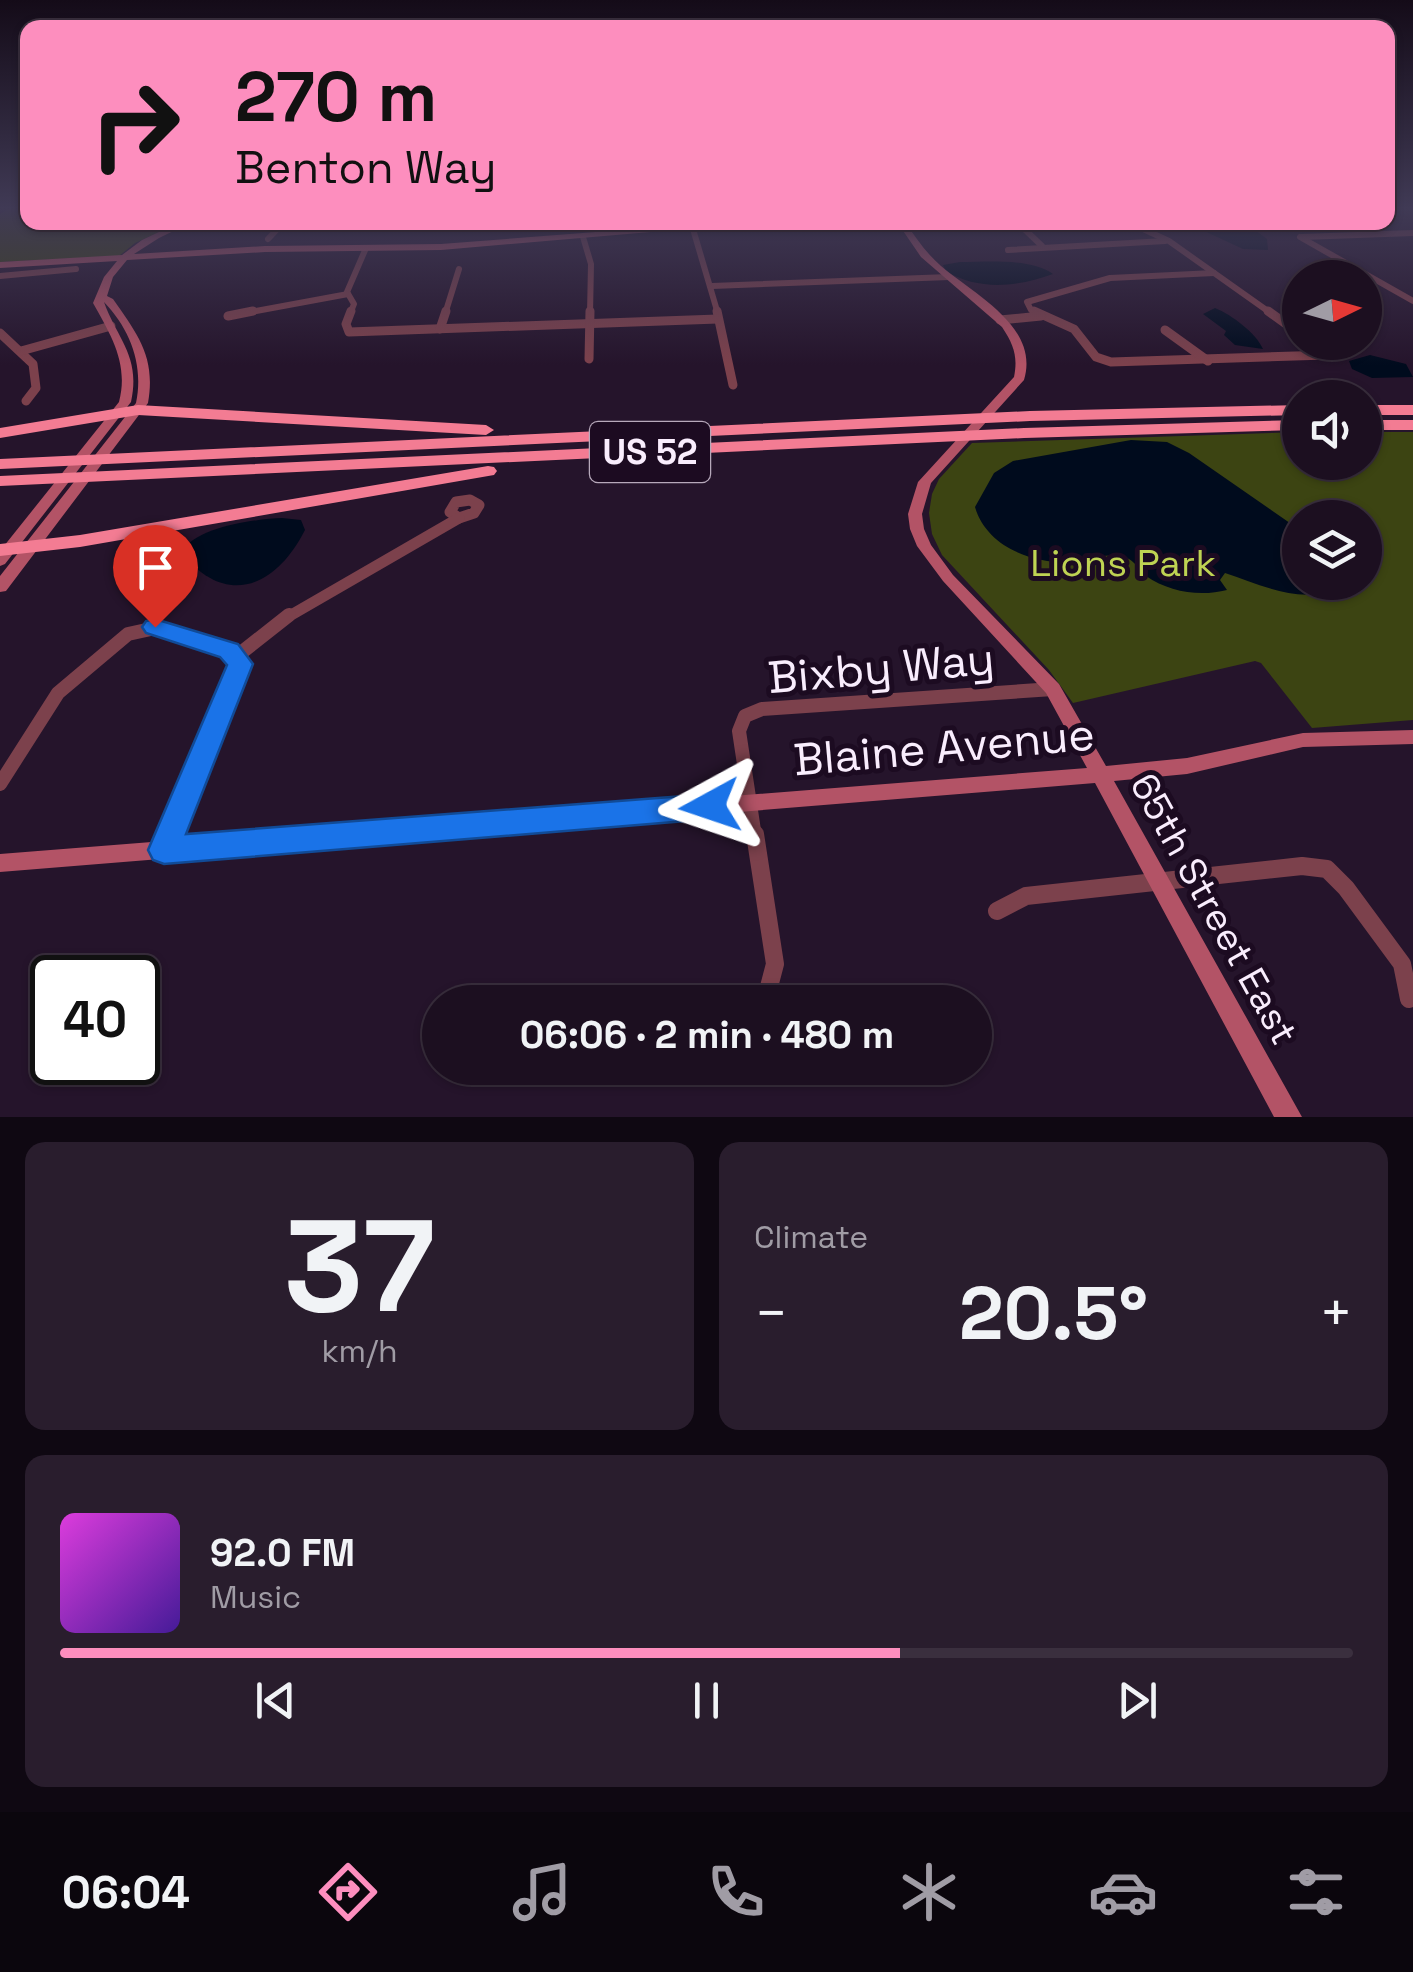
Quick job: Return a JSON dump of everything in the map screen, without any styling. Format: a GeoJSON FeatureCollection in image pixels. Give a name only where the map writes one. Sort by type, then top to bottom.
{"type":"FeatureCollection","features":[{"type":"Feature","properties":{"kind":"highway"},"geometry":{"type":"LineString","coordinates":[[0,433],[129,410],[499,431],[668,432]]}},
{"type":"Feature","properties":{"kind":"highway","name":"US 52"},"geometry":{"type":"LineString","coordinates":[[0,464],[668,432],[1282,410]]}},
{"type":"Feature","properties":{"kind":"highway"},"geometry":{"type":"LineString","coordinates":[[1382,410],[1413,410]]}},
{"type":"Feature","properties":{"kind":"highway"},"geometry":{"type":"LineString","coordinates":[[1382,425],[1413,424]]}},
{"type":"Feature","properties":{"kind":"highway","name":"US 52"},"geometry":{"type":"LineString","coordinates":[[0,481],[1073,431],[1282,425]]}},
{"type":"Feature","properties":{"kind":"highway"},"geometry":{"type":"LineString","coordinates":[[9,553],[416,481],[639,452]]}},
{"type":"Feature","properties":{"kind":"street"},"geometry":{"type":"LineString","coordinates":[[0,265],[70,261]]}},
{"type":"Feature","properties":{"kind":"street"},"geometry":{"type":"LineString","coordinates":[[9,553],[65,504],[119,435],[129,410],[131,372],[98,303],[104,298],[106,282],[123,261]]}},
{"type":"Feature","properties":{"kind":"street"},"geometry":{"type":"LineString","coordinates":[[348,294],[361,261]]}},
{"type":"Feature","properties":{"kind":"street"},"geometry":{"type":"LineString","coordinates":[[589,359],[590,261]]}},
{"type":"Feature","properties":{"kind":"street"},"geometry":{"type":"LineString","coordinates":[[704,261],[734,385]]}},
{"type":"Feature","properties":{"kind":"street","name":"65th Street East"},"geometry":{"type":"LineString","coordinates":[[932,261],[1000,320],[1024,350],[1024,365],[1020,378],[918,495],[915,514],[924,546],[948,578],[1053,689],[1289,1117]]}},
{"type":"Feature","properties":{"kind":"street"},"geometry":{"type":"LineString","coordinates":[[1197,261],[1282,321]]}},
{"type":"Feature","properties":{"kind":"street"},"geometry":{"type":"LineString","coordinates":[[1343,261],[1413,301]]}},
{"type":"Feature","properties":{"kind":"street"},"geometry":{"type":"LineString","coordinates":[[0,276],[76,269]]}},
{"type":"Feature","properties":{"kind":"street"},"geometry":{"type":"LineString","coordinates":[[440,330],[459,269]]}},
{"type":"Feature","properties":{"kind":"street"},"geometry":{"type":"LineString","coordinates":[[1214,273],[1110,278],[1027,302],[1041,316],[1074,329],[1096,357],[1111,362],[1282,357]]}},
{"type":"Feature","properties":{"kind":"street"},"geometry":{"type":"LineString","coordinates":[[712,286],[949,277]]}},
{"type":"Feature","properties":{"kind":"street"},"geometry":{"type":"LineString","coordinates":[[348,294],[354,304],[346,324],[348,332],[718,319]]}},
{"type":"Feature","properties":{"kind":"street"},"geometry":{"type":"LineString","coordinates":[[228,316],[348,294]]}},
{"type":"Feature","properties":{"kind":"street"},"geometry":{"type":"LineString","coordinates":[[0,586],[9,553],[147,384],[147,368],[110,301],[104,298]]}},
{"type":"Feature","properties":{"kind":"street"},"geometry":{"type":"LineString","coordinates":[[1000,320],[1041,316]]}},
{"type":"Feature","properties":{"kind":"street"},"geometry":{"type":"LineString","coordinates":[[21,351],[112,326]]}},
{"type":"Feature","properties":{"kind":"street"},"geometry":{"type":"LineString","coordinates":[[1165,330],[1208,360]]}},
{"type":"Feature","properties":{"kind":"street"},"geometry":{"type":"LineString","coordinates":[[0,333],[33,364],[36,388],[26,400]]}},
{"type":"Feature","properties":{"kind":"street"},"geometry":{"type":"LineString","coordinates":[[237,656],[293,612],[459,518]]}},
{"type":"Feature","properties":{"kind":"street"},"geometry":{"type":"LineString","coordinates":[[0,784],[58,693],[128,634],[160,627],[237,656]]}},
{"type":"Feature","properties":{"kind":"street"},"geometry":{"type":"LineString","coordinates":[[164,850],[239,670],[237,656]]}},
{"type":"Feature","properties":{"kind":"street","name":"Bixby Way"},"geometry":{"type":"LineString","coordinates":[[749,803],[739,732],[740,724],[753,712],[1053,689]]}},
{"type":"Feature","properties":{"kind":"street","name":"Blaine Avenue"},"geometry":{"type":"LineString","coordinates":[[0,863],[1100,774],[1187,766],[1303,740],[1413,737]]}},
{"type":"Feature","properties":{"kind":"street"},"geometry":{"type":"LineString","coordinates":[[749,803],[775,964],[770,985]]}},
{"type":"Feature","properties":{"kind":"street"},"geometry":{"type":"LineString","coordinates":[[997,911],[1026,896],[1158,879],[1302,866],[1326,869],[1346,888],[1402,964],[1409,998]]}},
{"type":"Feature","properties":{"kind":"green space","name":"Lions Park"},"geometry":{"type":"Polygon","coordinates":[[[1382,432],[1413,432],[1413,720],[1312,728],[1261,663],[1255,661],[1073,703],[1049,670],[942,555],[932,534],[929,513],[939,479],[972,443],[1282,433],[1282,480],[1382,480],[1382,432]]]}},
{"type":"Feature","properties":{"kind":"water"},"geometry":{"type":"Polygon","coordinates":[[[1021,263],[1053,274],[1026,282],[985,284],[958,277],[943,265],[1021,263]]]}},
{"type":"Feature","properties":{"kind":"water"},"geometry":{"type":"Polygon","coordinates":[[[1215,308],[1243,325],[1263,349],[1235,345],[1224,335],[1226,331],[1203,314],[1215,308]]]}},
{"type":"Feature","properties":{"kind":"water"},"geometry":{"type":"Polygon","coordinates":[[[1382,358],[1406,364],[1413,377],[1372,378],[1352,369],[1349,361],[1382,358]]]}},
{"type":"Feature","properties":{"kind":"water"},"geometry":{"type":"Polygon","coordinates":[[[1131,440],[1167,442],[1282,518],[1282,591],[1225,573],[1220,580],[1227,590],[1185,592],[1146,576],[1123,556],[1060,562],[1015,551],[990,533],[975,507],[994,473],[1013,461],[1131,440]]]}},
{"type":"Feature","properties":{"kind":"water"},"geometry":{"type":"Polygon","coordinates":[[[282,518],[301,520],[305,530],[280,566],[249,584],[215,581],[181,552],[199,536],[212,531],[282,518]]]}},
{"type":"Feature","properties":{"kind":"route"},"geometry":{"type":"LineString","coordinates":[[155,627],[229,650],[240,664],[164,850],[710,806]]}}]}
